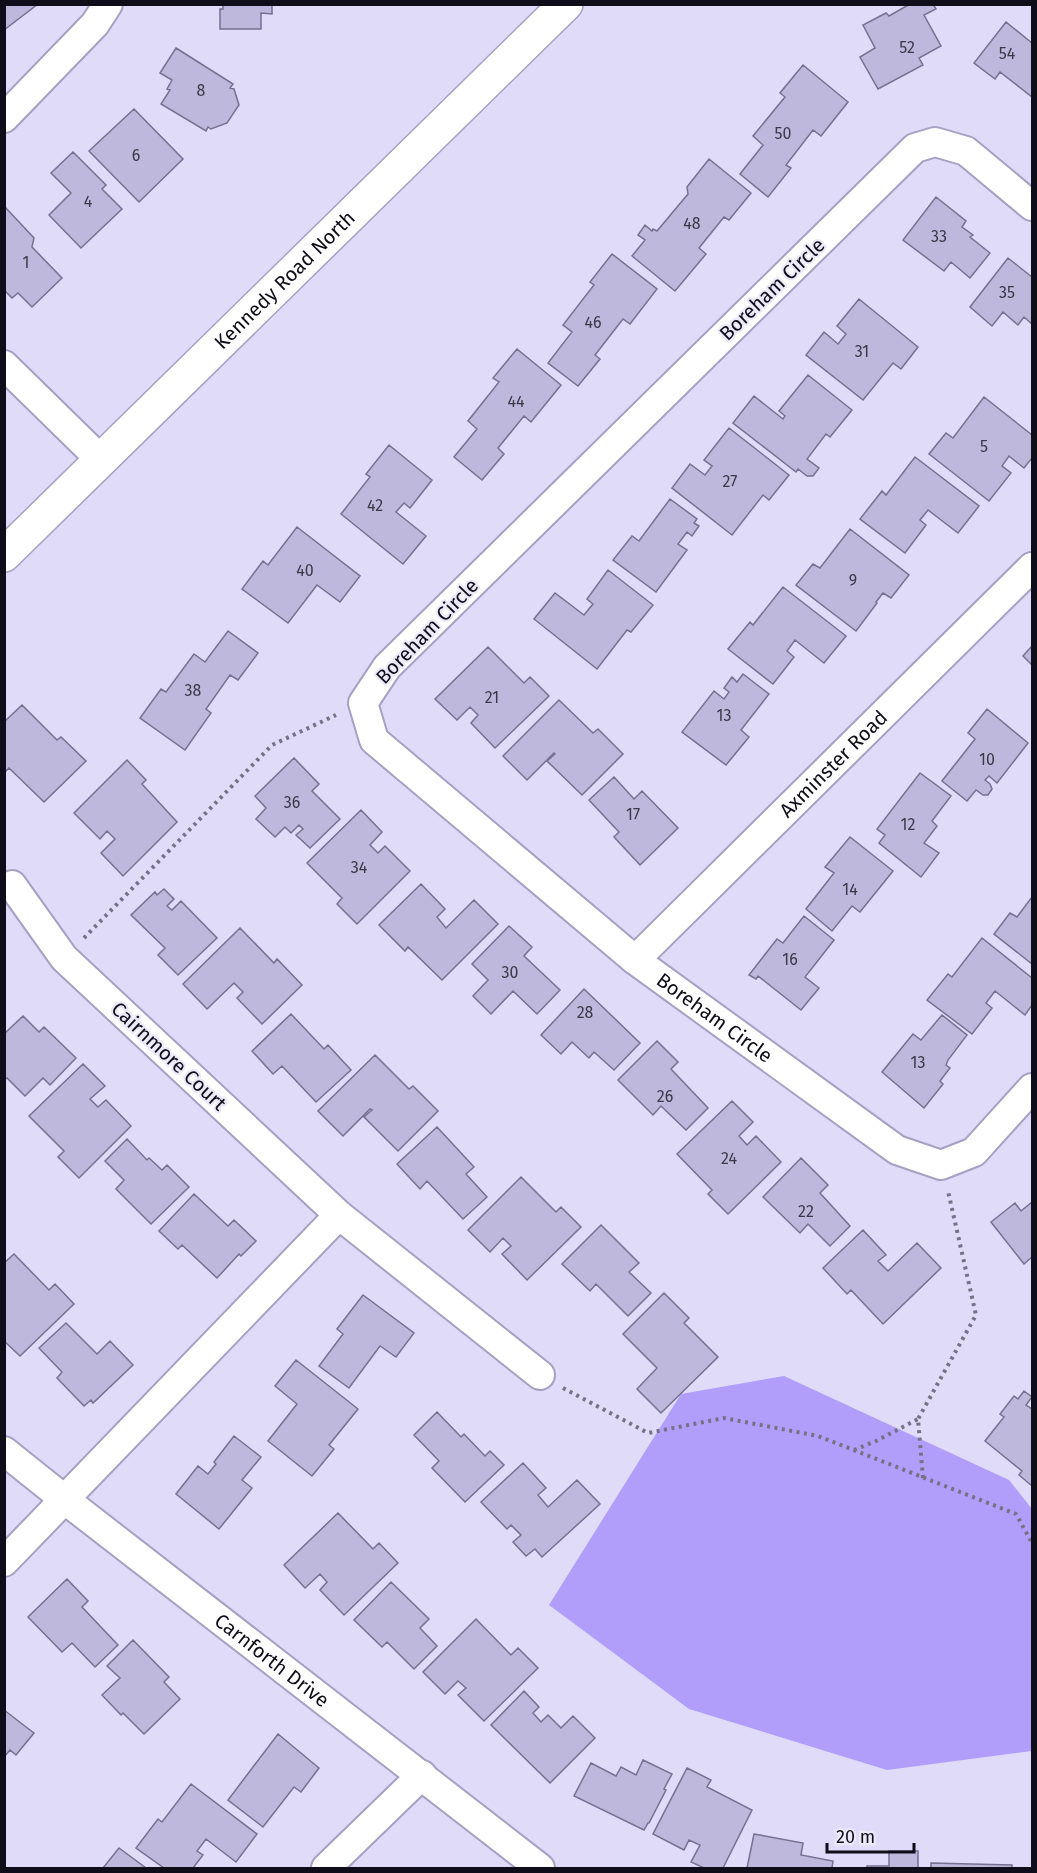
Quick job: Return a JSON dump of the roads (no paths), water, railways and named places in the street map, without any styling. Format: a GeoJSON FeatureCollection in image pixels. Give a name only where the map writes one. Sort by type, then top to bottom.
{"type":"FeatureCollection","features":[{"type":"Feature","properties":{"kind":"main road","name":"Kennedy Road North"},"geometry":{"type":"LineString","coordinates":[[4,555],[566,4]]}},
{"type":"Feature","properties":{"kind":"street"},"geometry":{"type":"LineString","coordinates":[[4,118],[95,24],[108,4]]}},
{"type":"Feature","properties":{"kind":"street","name":"Boreham Circle"},"geometry":{"type":"LineString","coordinates":[[1032,206],[966,151],[935,142],[915,148],[387,667],[363,703],[374,740],[635,960],[897,1150],[942,1165],[974,1152],[1032,1088]]}},
{"type":"Feature","properties":{"kind":"street"},"geometry":{"type":"LineString","coordinates":[[4,365],[101,460]]}},
{"type":"Feature","properties":{"kind":"street","name":"Axminster Road"},"geometry":{"type":"LineString","coordinates":[[635,960],[1032,567]]}},
{"type":"Feature","properties":{"kind":"street","name":"Cairnmore Court"},"geometry":{"type":"LineString","coordinates":[[12,885],[64,958],[339,1215],[540,1375]]}},
{"type":"Feature","properties":{"kind":"street"},"geometry":{"type":"LineString","coordinates":[[4,1562],[339,1215]]}},
{"type":"Feature","properties":{"kind":"street","name":"Carnforth Drive"},"geometry":{"type":"LineString","coordinates":[[4,1451],[540,1869]]}},
{"type":"Feature","properties":{"kind":"street"},"geometry":{"type":"LineString","coordinates":[[326,1869],[422,1775]]}}]}
